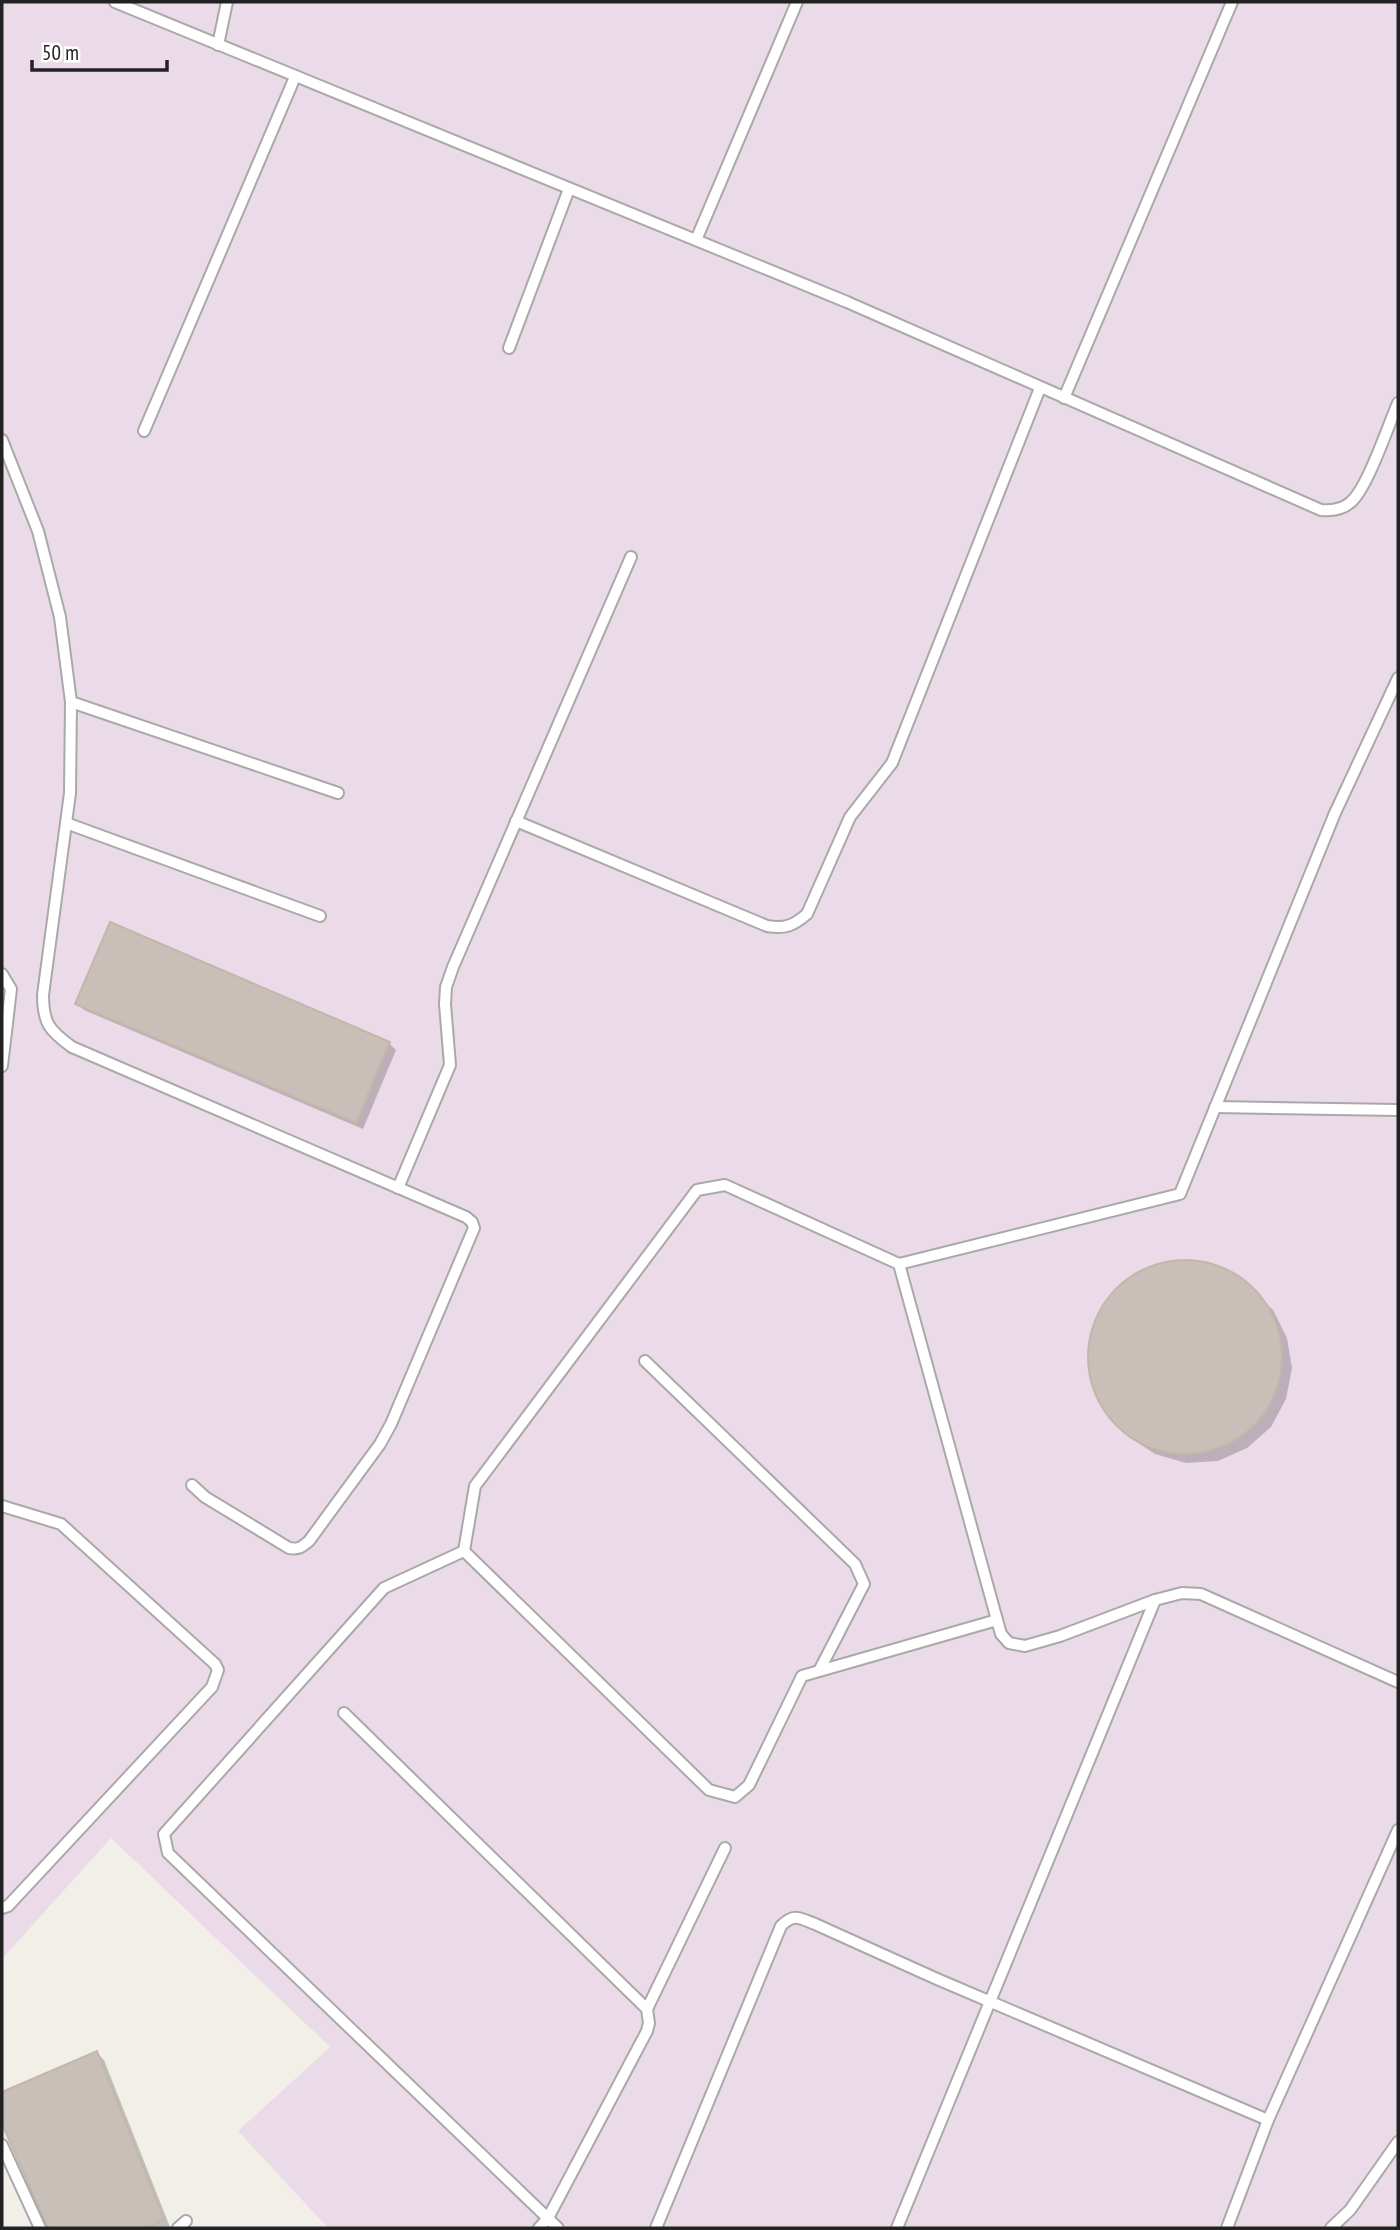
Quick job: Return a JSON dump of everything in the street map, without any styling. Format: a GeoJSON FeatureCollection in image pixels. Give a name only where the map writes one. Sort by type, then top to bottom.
{"type":"FeatureCollection","features":[{"type":"Feature","properties":{"kind":"lane"},"geometry":{"type":"LineString","coordinates":[[115,2],[847,302],[1321,510],[1340,509],[1351,502],[1361,489],[1398,403]]}},
{"type":"Feature","properties":{"kind":"lane"},"geometry":{"type":"LineString","coordinates":[[218,45],[227,2]]}},
{"type":"Feature","properties":{"kind":"lane"},"geometry":{"type":"LineString","coordinates":[[696,240],[797,2]]}},
{"type":"Feature","properties":{"kind":"lane"},"geometry":{"type":"LineString","coordinates":[[1064,398],[1232,2]]}},
{"type":"Feature","properties":{"kind":"lane"},"geometry":{"type":"LineString","coordinates":[[144,431],[295,77]]}},
{"type":"Feature","properties":{"kind":"lane"},"geometry":{"type":"LineString","coordinates":[[509,348],[569,189]]}},
{"type":"Feature","properties":{"kind":"lane"},"geometry":{"type":"LineString","coordinates":[[516,821],[767,926],[788,928],[799,921],[807,914],[850,817],[892,763],[1040,387]]}},
{"type":"Feature","properties":{"kind":"lane"},"geometry":{"type":"LineString","coordinates":[[2,440],[38,531],[60,617],[71,702],[70,793],[43,995],[44,1016],[48,1026],[72,1047],[466,1217],[474,1228],[380,1444],[309,1541],[295,1549],[205,1497],[192,1485]]}},
{"type":"Feature","properties":{"kind":"lane"},"geometry":{"type":"LineString","coordinates":[[398,1188],[450,1065],[445,1004],[446,987],[453,967],[631,557]]}},
{"type":"Feature","properties":{"kind":"lane"},"geometry":{"type":"LineString","coordinates":[[464,1551],[475,1486],[697,1190],[725,1185],[899,1264],[1180,1194],[1335,813],[1398,678]]}},
{"type":"Feature","properties":{"kind":"lane"},"geometry":{"type":"LineString","coordinates":[[71,702],[338,793]]}},
{"type":"Feature","properties":{"kind":"lane"},"geometry":{"type":"LineString","coordinates":[[66,822],[320,916]]}},
{"type":"Feature","properties":{"kind":"lane"},"geometry":{"type":"LineString","coordinates":[[2,974],[11,989],[2,1066]]}},
{"type":"Feature","properties":{"kind":"lane"},"geometry":{"type":"LineString","coordinates":[[1215,1107],[1398,1110]]}},
{"type":"Feature","properties":{"kind":"lane"},"geometry":{"type":"LineString","coordinates":[[899,1264],[1002,1634],[1009,1643],[1026,1646],[1060,1636],[1182,1592],[1201,1594],[1398,1682]]}},
{"type":"Feature","properties":{"kind":"lane"},"geometry":{"type":"LineString","coordinates":[[645,1361],[855,1564],[864,1584],[819,1671]]}},
{"type":"Feature","properties":{"kind":"lane"},"geometry":{"type":"LineString","coordinates":[[2,1506],[61,1524],[218,1670],[212,1687],[8,1906],[2,1908]]}},
{"type":"Feature","properties":{"kind":"lane"},"geometry":{"type":"LineString","coordinates":[[464,1551],[709,1790],[735,1797],[749,1785],[802,1675],[998,1620]]}},
{"type":"Feature","properties":{"kind":"lane"},"geometry":{"type":"LineString","coordinates":[[464,1551],[384,1588],[164,1834],[168,1853],[558,2228]]}},
{"type":"Feature","properties":{"kind":"lane"},"geometry":{"type":"LineString","coordinates":[[897,2228],[1155,1600]]}},
{"type":"Feature","properties":{"kind":"lane"},"geometry":{"type":"LineString","coordinates":[[344,1713],[647,2008]]}},
{"type":"Feature","properties":{"kind":"lane"},"geometry":{"type":"LineString","coordinates":[[1227,2228],[1268,2120],[1398,1830]]}},
{"type":"Feature","properties":{"kind":"lane"},"geometry":{"type":"LineString","coordinates":[[539,2228],[548,2218],[647,2031],[647,2008],[725,1848]]}},
{"type":"Feature","properties":{"kind":"lane"},"geometry":{"type":"LineString","coordinates":[[656,2228],[781,1926],[789,1918],[798,1917],[815,1924],[1268,2120]]}},
{"type":"Feature","properties":{"kind":"lane"},"geometry":{"type":"LineString","coordinates":[[1331,2228],[1350,2210],[1398,2142]]}},
{"type":"Feature","properties":{"kind":"lane"},"geometry":{"type":"LineString","coordinates":[[2,2145],[40,2228]]}},
{"type":"Feature","properties":{"kind":"shaded area"},"geometry":{"type":"Polygon","coordinates":[[[2,2],[1398,2],[1398,2228],[328,2228],[238,2131],[330,2047],[111,1838],[2,1959],[2,2]]]}},
{"type":"Feature","properties":{"kind":"building"},"geometry":{"type":"Polygon","coordinates":[[[110,922],[390,1042],[356,1123],[75,1004],[110,922]]]}},
{"type":"Feature","properties":{"kind":"building"},"geometry":{"type":"Polygon","coordinates":[[[1185,1260],[1222,1267],[1254,1288],[1275,1320],[1282,1357],[1275,1394],[1254,1426],[1222,1447],[1185,1454],[1148,1447],[1116,1426],[1095,1394],[1088,1357],[1095,1320],[1116,1288],[1148,1267],[1185,1260]]]}},
{"type":"Feature","properties":{"kind":"building"},"geometry":{"type":"Polygon","coordinates":[[[97,2051],[164,2219],[148,2228],[48,2228],[2,2124],[2,2092],[97,2051]]]}}]}
